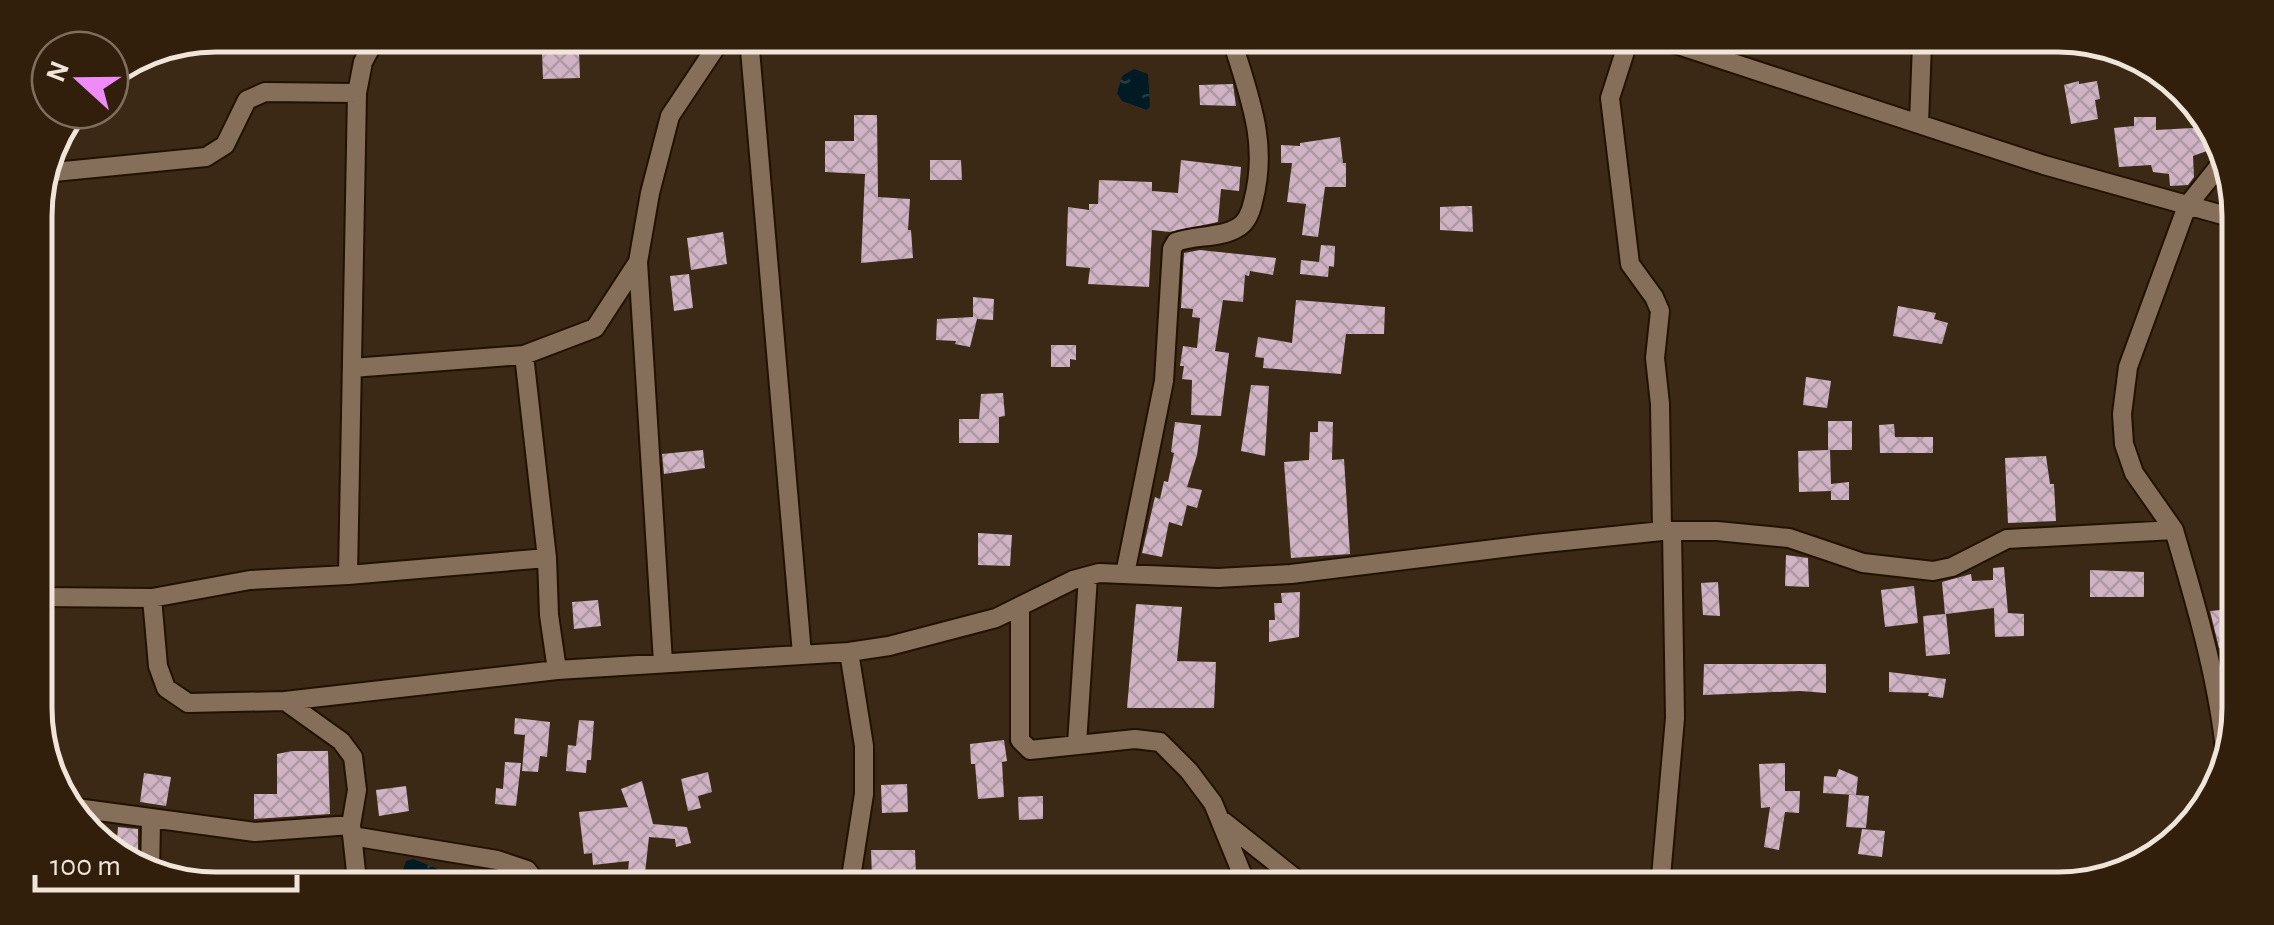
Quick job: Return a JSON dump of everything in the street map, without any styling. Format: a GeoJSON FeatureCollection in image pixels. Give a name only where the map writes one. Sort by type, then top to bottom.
{"type":"FeatureCollection","features":[{"type":"Feature","properties":{"kind":"street"},"geometry":{"type":"LineString","coordinates":[[348,576],[357,93],[369,52]]}},
{"type":"Feature","properties":{"kind":"street"},"geometry":{"type":"LineString","coordinates":[[663,662],[638,262],[650,193],[670,116],[713,52]]}},
{"type":"Feature","properties":{"kind":"street"},"geometry":{"type":"LineString","coordinates":[[749,52],[802,654]]}},
{"type":"Feature","properties":{"kind":"street"},"geometry":{"type":"LineString","coordinates":[[1125,574],[1164,381],[1172,249],[1176,242],[1234,230],[1244,223],[1257,186],[1260,132],[1236,52]]}},
{"type":"Feature","properties":{"kind":"street"},"geometry":{"type":"LineString","coordinates":[[1625,52],[1610,98],[1630,264],[1660,312],[1655,358],[1675,718],[1661,872]]}},
{"type":"Feature","properties":{"kind":"street"},"geometry":{"type":"LineString","coordinates":[[1702,52],[1918,124],[2222,215]]}},
{"type":"Feature","properties":{"kind":"street"},"geometry":{"type":"LineString","coordinates":[[1918,124],[1922,52]]}},
{"type":"Feature","properties":{"kind":"street"},"geometry":{"type":"LineString","coordinates":[[59,171],[206,156],[225,145],[247,100],[264,92],[357,93]]}},
{"type":"Feature","properties":{"kind":"street"},"geometry":{"type":"LineString","coordinates":[[2215,171],[2187,206],[2128,368],[2122,414],[2124,444],[2134,472],[2174,530],[2221,716]]}},
{"type":"Feature","properties":{"kind":"street"},"geometry":{"type":"LineString","coordinates":[[352,368],[524,354],[595,328],[638,262]]}},
{"type":"Feature","properties":{"kind":"street"},"geometry":{"type":"LineString","coordinates":[[524,354],[557,670]]}},
{"type":"Feature","properties":{"kind":"street"},"geometry":{"type":"LineString","coordinates":[[152,598],[158,666],[166,688],[188,704],[285,701],[557,670],[849,652],[889,646],[978,622],[1099,572],[1218,578],[1290,574],[1667,532],[1718,530],[1789,538],[1864,563],[1933,571],[1952,567],[2007,539],[2174,530]]}},
{"type":"Feature","properties":{"kind":"street"},"geometry":{"type":"LineString","coordinates":[[52,598],[152,598],[250,580],[348,576],[547,558]]}},
{"type":"Feature","properties":{"kind":"street"},"geometry":{"type":"LineString","coordinates":[[1077,744],[1088,576]]}},
{"type":"Feature","properties":{"kind":"street"},"geometry":{"type":"LineString","coordinates":[[1020,606],[1020,740],[1030,750],[1136,738],[1160,742],[1189,771],[1223,820],[1242,872]]}},
{"type":"Feature","properties":{"kind":"street"},"geometry":{"type":"LineString","coordinates":[[849,652],[864,746],[864,794],[852,872]]}},
{"type":"Feature","properties":{"kind":"street"},"geometry":{"type":"LineString","coordinates":[[285,701],[341,741],[353,758],[357,790],[351,831],[356,872]]}},
{"type":"Feature","properties":{"kind":"street"},"geometry":{"type":"LineString","coordinates":[[88,810],[254,832],[351,831],[498,860],[528,872]]}},
{"type":"Feature","properties":{"kind":"street"},"geometry":{"type":"LineString","coordinates":[[150,859],[151,820]]}},
{"type":"Feature","properties":{"kind":"street"},"geometry":{"type":"LineString","coordinates":[[1223,820],[1288,872]]}},
{"type":"Feature","properties":{"kind":"water"},"geometry":{"type":"Polygon","coordinates":[[[1134,69],[1148,74],[1147,110],[1122,101],[1117,93],[1122,76],[1134,69]]]}},
{"type":"Feature","properties":{"kind":"water"},"geometry":{"type":"Polygon","coordinates":[[[413,859],[446,872],[402,872],[406,861],[413,859]]]}},
{"type":"Feature","properties":{"kind":"building"},"geometry":{"type":"Polygon","coordinates":[[[579,52],[580,78],[543,79],[542,53],[579,52]]]}},
{"type":"Feature","properties":{"kind":"building"},"geometry":{"type":"Polygon","coordinates":[[[2097,81],[2098,119],[2071,124],[2064,85],[2097,81]]]}},
{"type":"Feature","properties":{"kind":"building"},"geometry":{"type":"Polygon","coordinates":[[[1233,84],[1236,106],[1200,105],[1199,85],[1233,84]]]}},
{"type":"Feature","properties":{"kind":"building"},"geometry":{"type":"Polygon","coordinates":[[[854,115],[877,115],[878,197],[910,199],[908,230],[913,258],[861,263],[865,174],[825,172],[825,141],[854,141],[854,115]]]}},
{"type":"Feature","properties":{"kind":"building"},"geometry":{"type":"Polygon","coordinates":[[[2134,117],[2156,117],[2156,130],[2195,128],[2207,151],[2193,156],[2194,177],[2188,185],[2170,186],[2169,174],[2153,172],[2151,165],[2119,167],[2114,128],[2134,126],[2134,117]]]}},
{"type":"Feature","properties":{"kind":"building"},"geometry":{"type":"Polygon","coordinates":[[[1340,137],[1346,187],[1325,187],[1318,237],[1302,235],[1306,204],[1287,202],[1292,163],[1281,163],[1281,145],[1300,146],[1340,137]]]}},
{"type":"Feature","properties":{"kind":"building"},"geometry":{"type":"Polygon","coordinates":[[[930,160],[961,160],[962,180],[930,180],[930,160]]]}},
{"type":"Feature","properties":{"kind":"building"},"geometry":{"type":"Polygon","coordinates":[[[1181,160],[1241,167],[1239,191],[1221,189],[1218,222],[1170,232],[1152,230],[1149,287],[1088,284],[1090,268],[1066,266],[1068,207],[1089,210],[1089,204],[1098,204],[1099,180],[1152,182],[1152,191],[1178,193],[1181,160]]]}},
{"type":"Feature","properties":{"kind":"building"},"geometry":{"type":"Polygon","coordinates":[[[1472,206],[1473,232],[1440,230],[1440,207],[1472,206]]]}},
{"type":"Feature","properties":{"kind":"building"},"geometry":{"type":"Polygon","coordinates":[[[723,232],[727,264],[691,270],[687,238],[723,232]]]}},
{"type":"Feature","properties":{"kind":"building"},"geometry":{"type":"Polygon","coordinates":[[[1321,245],[1335,246],[1334,267],[1329,266],[1328,277],[1300,274],[1301,260],[1319,262],[1321,245]]]}},
{"type":"Feature","properties":{"kind":"building"},"geometry":{"type":"Polygon","coordinates":[[[1200,250],[1276,258],[1273,275],[1250,271],[1249,276],[1245,275],[1243,302],[1223,300],[1215,351],[1229,353],[1221,416],[1191,415],[1192,380],[1182,379],[1184,366],[1180,366],[1183,346],[1197,348],[1200,318],[1192,317],[1193,309],[1181,308],[1184,253],[1200,250]]]}},
{"type":"Feature","properties":{"kind":"building"},"geometry":{"type":"Polygon","coordinates":[[[689,274],[693,308],[674,311],[670,276],[689,274]]]}},
{"type":"Feature","properties":{"kind":"building"},"geometry":{"type":"Polygon","coordinates":[[[973,297],[994,299],[993,320],[977,319],[970,347],[955,344],[956,341],[936,340],[937,319],[973,317],[973,297]]]}},
{"type":"Feature","properties":{"kind":"building"},"geometry":{"type":"Polygon","coordinates":[[[1296,300],[1385,307],[1384,334],[1346,334],[1341,374],[1263,368],[1264,358],[1255,357],[1258,337],[1292,343],[1296,300]]]}},
{"type":"Feature","properties":{"kind":"building"},"geometry":{"type":"Polygon","coordinates":[[[1898,306],[1936,313],[1934,319],[1948,323],[1942,344],[1893,336],[1898,306]]]}},
{"type":"Feature","properties":{"kind":"building"},"geometry":{"type":"Polygon","coordinates":[[[1051,345],[1076,345],[1076,360],[1070,359],[1070,367],[1051,367],[1051,345]]]}},
{"type":"Feature","properties":{"kind":"building"},"geometry":{"type":"Polygon","coordinates":[[[1806,377],[1831,381],[1827,408],[1803,405],[1806,377]]]}},
{"type":"Feature","properties":{"kind":"building"},"geometry":{"type":"Polygon","coordinates":[[[1251,385],[1269,386],[1265,456],[1241,451],[1251,385]]]}},
{"type":"Feature","properties":{"kind":"building"},"geometry":{"type":"Polygon","coordinates":[[[1003,393],[1005,416],[999,417],[999,443],[959,443],[959,419],[979,419],[981,394],[1003,393]]]}},
{"type":"Feature","properties":{"kind":"building"},"geometry":{"type":"Polygon","coordinates":[[[1318,421],[1333,422],[1332,460],[1344,459],[1350,554],[1291,558],[1284,462],[1309,460],[1310,432],[1318,432],[1318,421]]]}},
{"type":"Feature","properties":{"kind":"building"},"geometry":{"type":"Polygon","coordinates":[[[1828,421],[1852,421],[1852,450],[1830,450],[1831,484],[1849,482],[1849,500],[1831,500],[1831,491],[1799,492],[1798,451],[1828,450],[1828,421]]]}},
{"type":"Feature","properties":{"kind":"building"},"geometry":{"type":"Polygon","coordinates":[[[1175,422],[1201,425],[1187,487],[1202,490],[1197,508],[1187,505],[1182,526],[1169,522],[1162,557],[1142,553],[1155,497],[1160,499],[1164,481],[1168,482],[1175,422]]]}},
{"type":"Feature","properties":{"kind":"building"},"geometry":{"type":"Polygon","coordinates":[[[1894,424],[1895,437],[1933,437],[1933,453],[1880,453],[1879,425],[1894,424]]]}},
{"type":"Feature","properties":{"kind":"building"},"geometry":{"type":"Polygon","coordinates":[[[703,450],[705,468],[664,474],[662,454],[703,450]]]}},
{"type":"Feature","properties":{"kind":"building"},"geometry":{"type":"Polygon","coordinates":[[[2046,456],[2050,484],[2054,484],[2056,521],[2008,523],[2005,458],[2046,456]]]}},
{"type":"Feature","properties":{"kind":"building"},"geometry":{"type":"Polygon","coordinates":[[[978,533],[1012,535],[1010,566],[978,565],[978,533]]]}},
{"type":"Feature","properties":{"kind":"building"},"geometry":{"type":"Polygon","coordinates":[[[1786,555],[1808,558],[1809,587],[1785,586],[1786,555]]]}},
{"type":"Feature","properties":{"kind":"building"},"geometry":{"type":"Polygon","coordinates":[[[2004,567],[2008,613],[2024,614],[2024,636],[1995,637],[1994,608],[1946,614],[1950,654],[1926,656],[1923,616],[1945,614],[1942,582],[1971,574],[1972,581],[1993,580],[1993,568],[2004,567]]]}},
{"type":"Feature","properties":{"kind":"building"},"geometry":{"type":"Polygon","coordinates":[[[2090,570],[2144,572],[2144,597],[2090,597],[2090,570]]]}},
{"type":"Feature","properties":{"kind":"building"},"geometry":{"type":"Polygon","coordinates":[[[1718,582],[1720,616],[1703,615],[1701,583],[1718,582]]]}},
{"type":"Feature","properties":{"kind":"building"},"geometry":{"type":"Polygon","coordinates":[[[1914,586],[1918,623],[1885,627],[1881,590],[1914,586]]]}},
{"type":"Feature","properties":{"kind":"building"},"geometry":{"type":"Polygon","coordinates":[[[1300,592],[1299,637],[1269,642],[1269,620],[1275,620],[1274,603],[1282,603],[1281,593],[1300,592]]]}},
{"type":"Feature","properties":{"kind":"building"},"geometry":{"type":"Polygon","coordinates":[[[598,600],[601,626],[574,629],[572,602],[598,600]]]}},
{"type":"Feature","properties":{"kind":"building"},"geometry":{"type":"Polygon","coordinates":[[[1136,604],[1182,607],[1177,661],[1216,662],[1214,708],[1127,708],[1136,604]]]}},
{"type":"Feature","properties":{"kind":"building"},"geometry":{"type":"Polygon","coordinates":[[[2222,610],[2222,648],[2219,648],[2210,611],[2222,610]]]}},
{"type":"Feature","properties":{"kind":"building"},"geometry":{"type":"Polygon","coordinates":[[[1704,664],[1826,664],[1826,693],[1703,695],[1704,664]]]}},
{"type":"Feature","properties":{"kind":"building"},"geometry":{"type":"Polygon","coordinates":[[[1889,672],[1946,679],[1943,698],[1928,696],[1929,693],[1889,692],[1889,672]]]}},
{"type":"Feature","properties":{"kind":"building"},"geometry":{"type":"Polygon","coordinates":[[[515,718],[550,722],[547,757],[540,756],[538,772],[522,771],[525,735],[514,734],[515,718]]]}},
{"type":"Feature","properties":{"kind":"building"},"geometry":{"type":"Polygon","coordinates":[[[579,720],[594,721],[586,773],[566,771],[568,745],[576,746],[579,720]]]}},
{"type":"Feature","properties":{"kind":"building"},"geometry":{"type":"Polygon","coordinates":[[[1004,740],[1004,797],[978,799],[970,744],[1004,740]]]}},
{"type":"Feature","properties":{"kind":"building"},"geometry":{"type":"Polygon","coordinates":[[[328,751],[330,814],[254,819],[254,794],[277,794],[277,754],[328,751]]]}},
{"type":"Feature","properties":{"kind":"building"},"geometry":{"type":"Polygon","coordinates":[[[505,762],[521,763],[516,806],[495,804],[496,788],[503,789],[505,762]]]}},
{"type":"Feature","properties":{"kind":"building"},"geometry":{"type":"Polygon","coordinates":[[[1785,763],[1785,791],[1800,791],[1799,813],[1785,812],[1779,850],[1764,847],[1770,807],[1761,808],[1759,764],[1785,763]]]}},
{"type":"Feature","properties":{"kind":"building"},"geometry":{"type":"Polygon","coordinates":[[[1839,769],[1858,777],[1856,795],[1869,796],[1866,828],[1846,827],[1849,795],[1855,795],[1823,793],[1824,776],[1836,777],[1839,769]]]}},
{"type":"Feature","properties":{"kind":"building"},"geometry":{"type":"Polygon","coordinates":[[[708,772],[712,792],[698,796],[701,808],[688,811],[681,779],[708,772]]]}},
{"type":"Feature","properties":{"kind":"building"},"geometry":{"type":"Polygon","coordinates":[[[144,773],[171,777],[166,806],[140,802],[144,773]]]}},
{"type":"Feature","properties":{"kind":"building"},"geometry":{"type":"Polygon","coordinates":[[[642,781],[653,824],[687,827],[691,843],[676,847],[675,839],[649,837],[645,872],[628,872],[629,861],[593,865],[592,853],[584,854],[579,812],[628,807],[621,789],[642,781]]]}},
{"type":"Feature","properties":{"kind":"building"},"geometry":{"type":"Polygon","coordinates":[[[907,784],[908,812],[882,813],[881,785],[907,784]]]}},
{"type":"Feature","properties":{"kind":"building"},"geometry":{"type":"Polygon","coordinates":[[[406,786],[409,811],[379,816],[376,790],[406,786]]]}},
{"type":"Feature","properties":{"kind":"building"},"geometry":{"type":"Polygon","coordinates":[[[1043,796],[1043,819],[1019,820],[1018,797],[1043,796]]]}},
{"type":"Feature","properties":{"kind":"building"},"geometry":{"type":"Polygon","coordinates":[[[118,827],[138,829],[138,853],[125,845],[117,839],[118,827]]]}},
{"type":"Feature","properties":{"kind":"building"},"geometry":{"type":"Polygon","coordinates":[[[1862,829],[1885,831],[1882,857],[1858,854],[1862,829]]]}},
{"type":"Feature","properties":{"kind":"building"},"geometry":{"type":"Polygon","coordinates":[[[871,850],[915,850],[916,872],[872,872],[871,850]]]}}]}
